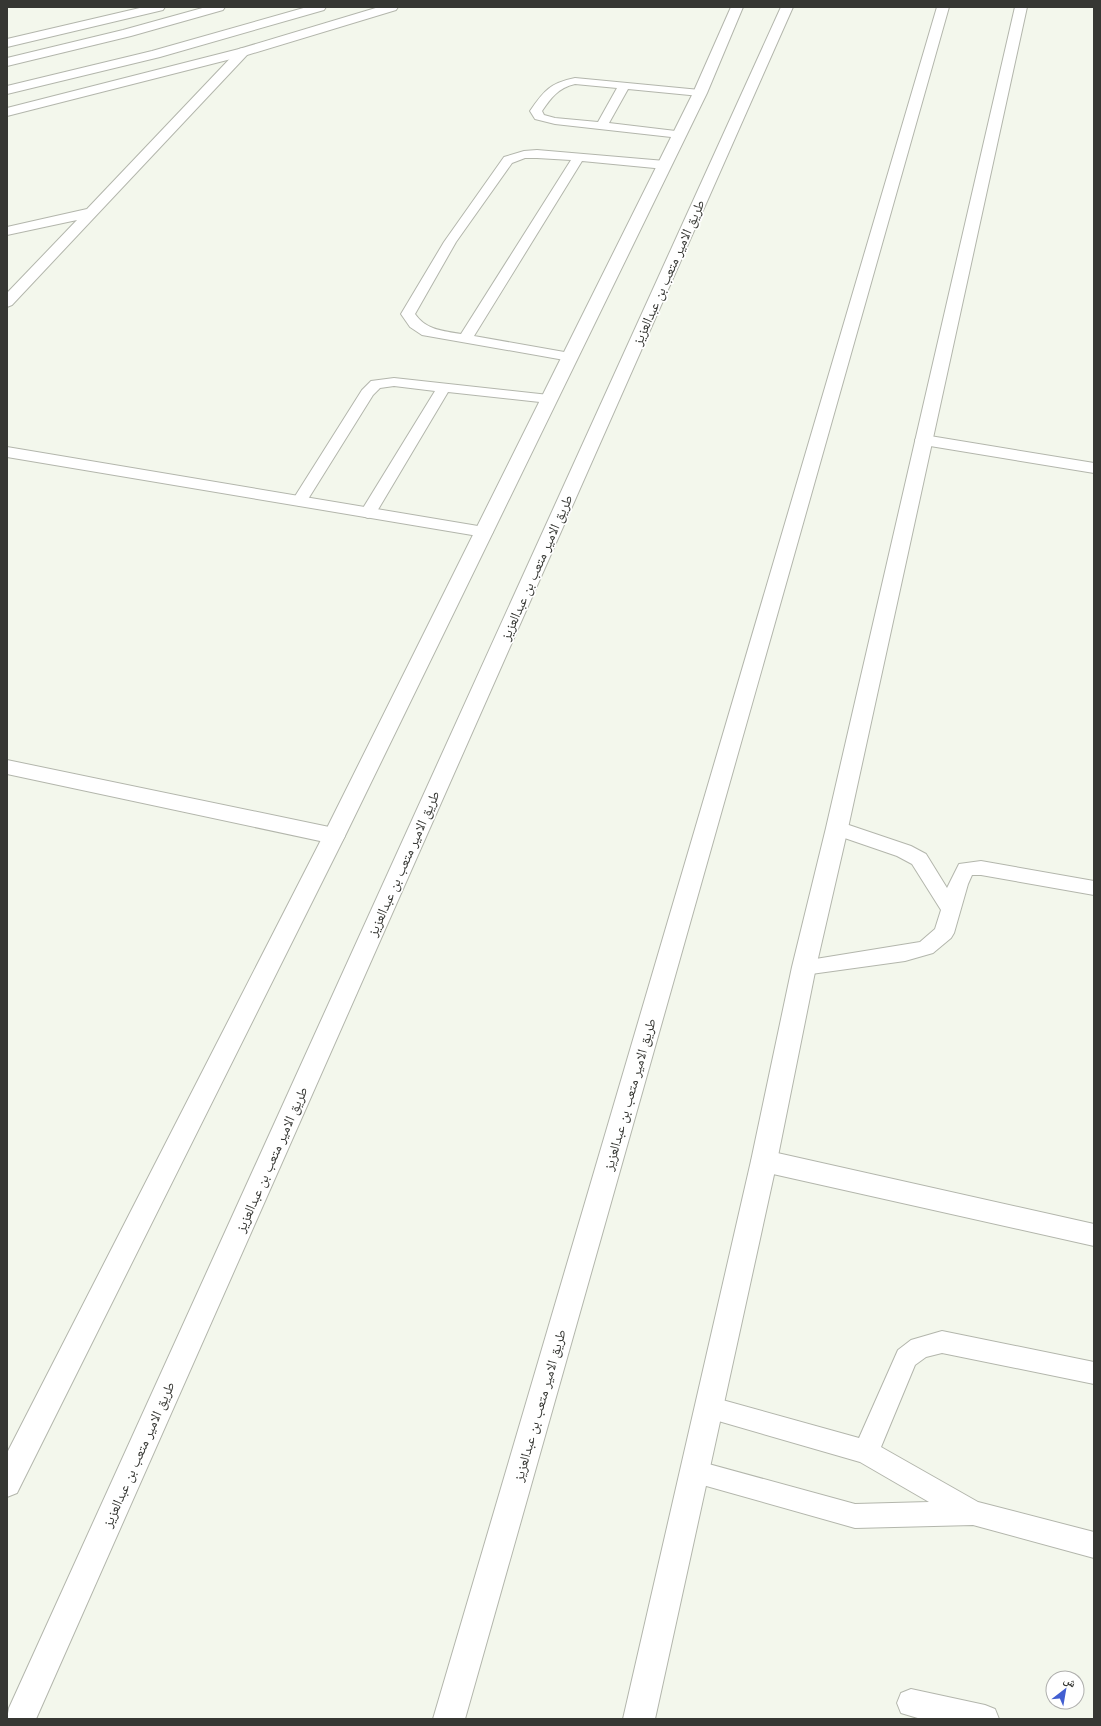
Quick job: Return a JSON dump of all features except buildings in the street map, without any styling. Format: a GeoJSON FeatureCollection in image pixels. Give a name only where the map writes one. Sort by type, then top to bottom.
{"type":"FeatureCollection","features":[{"type":"Feature","properties":{"kind":"street"},"geometry":{"type":"LineString","coordinates":[[7,43],[159,7]]}},
{"type":"Feature","properties":{"kind":"street"},"geometry":{"type":"LineString","coordinates":[[7,62],[127,33],[219,7]]}},
{"type":"Feature","properties":{"kind":"street"},"geometry":{"type":"LineString","coordinates":[[7,90],[156,54],[320,7]]}},
{"type":"Feature","properties":{"kind":"street"},"geometry":{"type":"LineString","coordinates":[[7,112],[243,52],[392,7]]}},
{"type":"Feature","properties":{"kind":"street"},"geometry":{"type":"LineString","coordinates":[[7,1483],[334,836],[700,94],[737,7]]}},
{"type":"Feature","properties":{"kind":"street","name":"طريق الامير متعب بن عبدالعزيز"},"geometry":{"type":"LineString","coordinates":[[20,1719],[787,7]]}},
{"type":"Feature","properties":{"kind":"street"},"geometry":{"type":"LineString","coordinates":[[934,7],[934,33]]}},
{"type":"Feature","properties":{"kind":"street","name":"طريق الامير متعب بن عبدالعزيز"},"geometry":{"type":"LineString","coordinates":[[449,1719],[942,7]]}},
{"type":"Feature","properties":{"kind":"street"},"geometry":{"type":"LineString","coordinates":[[639,1719],[764,1161],[804,966],[837,828],[1021,7]]}},
{"type":"Feature","properties":{"kind":"street"},"geometry":{"type":"LineString","coordinates":[[7,302],[243,52]]}},
{"type":"Feature","properties":{"kind":"street"},"geometry":{"type":"LineString","coordinates":[[7,231],[92,212]]}},
{"type":"Feature","properties":{"kind":"street"},"geometry":{"type":"LineString","coordinates":[[924,440],[1094,468]]}},
{"type":"Feature","properties":{"kind":"street"},"geometry":{"type":"LineString","coordinates":[[7,452],[484,532]]}},
{"type":"Feature","properties":{"kind":"street"},"geometry":{"type":"LineString","coordinates":[[7,766],[334,836]]}},
{"type":"Feature","properties":{"kind":"street"},"geometry":{"type":"LineString","coordinates":[[764,1161],[1094,1235]]}},
{"type":"Feature","properties":{"kind":"lane"},"geometry":{"type":"LineString","coordinates":[[680,134],[555,121],[539,117],[536,111],[552,89],[562,83],[575,81],[700,94]]}},
{"type":"Feature","properties":{"kind":"lane"},"geometry":{"type":"LineString","coordinates":[[602,126],[624,86]]}},
{"type":"Feature","properties":{"kind":"lane"},"geometry":{"type":"LineString","coordinates":[[570,357],[427,332],[415,324],[408,314],[450,242],[508,160],[524,155],[537,154],[665,165]]}},
{"type":"Feature","properties":{"kind":"lane"},"geometry":{"type":"LineString","coordinates":[[465,339],[579,157]]}},
{"type":"Feature","properties":{"kind":"lane"},"geometry":{"type":"LineString","coordinates":[[300,501],[367,393],[376,384],[394,382],[550,399]]}},
{"type":"Feature","properties":{"kind":"lane"},"geometry":{"type":"LineString","coordinates":[[368,512],[444,387]]}},
{"type":"Feature","properties":{"kind":"lane"},"geometry":{"type":"LineString","coordinates":[[837,828],[904,851],[919,859],[950,910]]}},
{"type":"Feature","properties":{"kind":"lane"},"geometry":{"type":"LineString","coordinates":[[804,966],[905,953],[926,948],[944,933],[958,884],[966,870],[981,868],[1094,888]]}},
{"type":"Feature","properties":{"kind":"lane"},"geometry":{"type":"LineString","coordinates":[[866,1452],[906,1358],[919,1348],[942,1342],[1094,1373]]}},
{"type":"Feature","properties":{"kind":"lane"},"geometry":{"type":"LineString","coordinates":[[708,1406],[866,1452],[973,1513],[1094,1545]]}},
{"type":"Feature","properties":{"kind":"lane"},"geometry":{"type":"LineString","coordinates":[[694,1472],[855,1516],[973,1513]]}},
{"type":"Feature","properties":{"kind":"lane"},"geometry":{"type":"LineString","coordinates":[[911,1703],[985,1719]]}}]}
